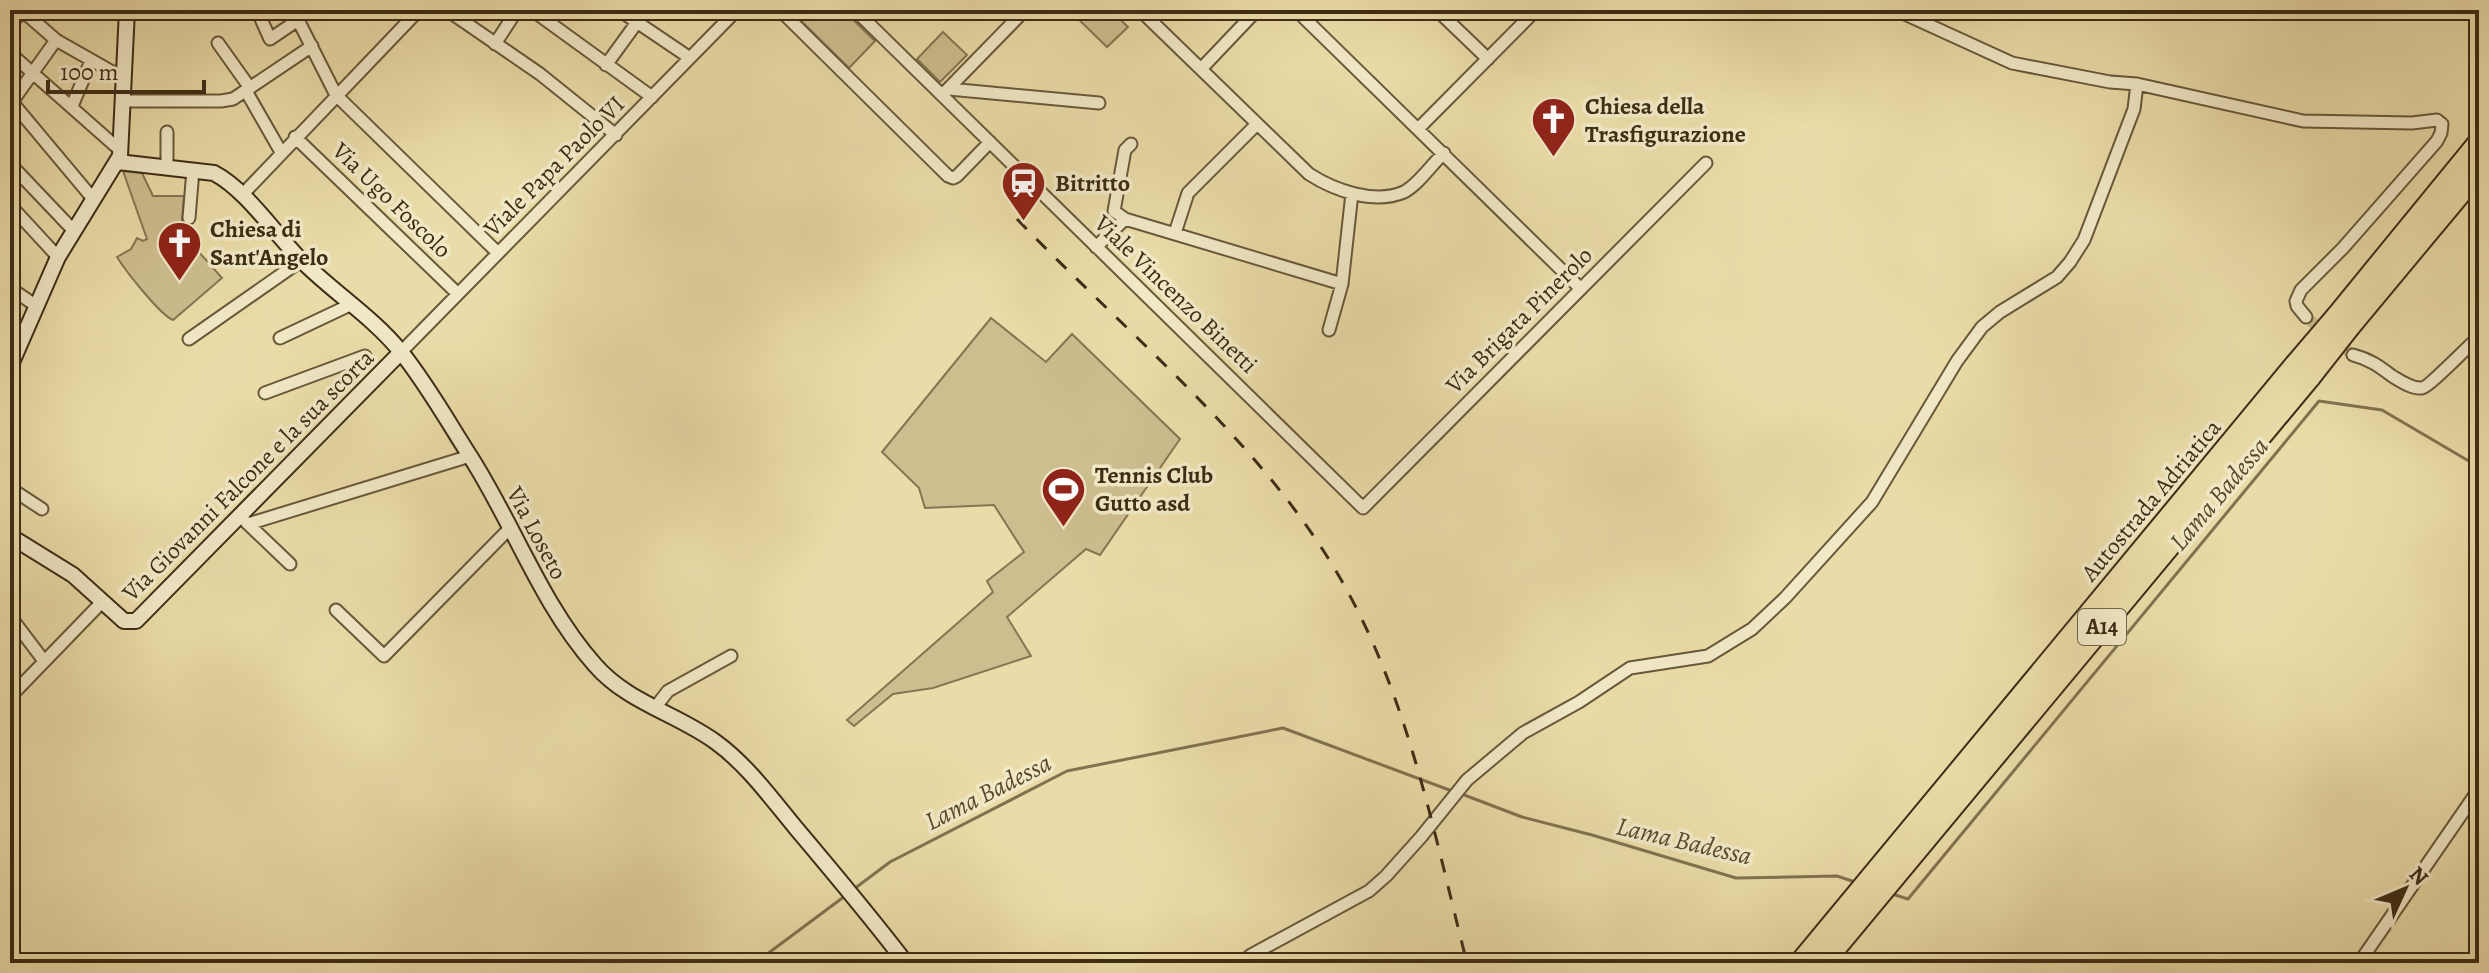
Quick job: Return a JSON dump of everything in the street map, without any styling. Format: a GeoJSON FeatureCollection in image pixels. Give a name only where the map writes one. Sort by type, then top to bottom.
{"type":"FeatureCollection","features":[{"type":"Feature","properties":{"kind":"highway","name":"Autostrada Adriatica"},"geometry":{"type":"LineString","coordinates":[[1800,963],[1824,954],[1888,872],[2343,322],[2479,142]]}},
{"type":"Feature","properties":{"kind":"highway","name":"Autostrada Adriatica"},"geometry":{"type":"LineString","coordinates":[[2343,322],[2479,171]]}},
{"type":"Feature","properties":{"kind":"main road"},"geometry":{"type":"LineString","coordinates":[[10,367],[58,257],[120,157],[127,10]]}},
{"type":"Feature","properties":{"kind":"main road","name":"Via Loseto"},"geometry":{"type":"LineString","coordinates":[[120,157],[214,173],[227,180],[302,260],[352,304],[406,359],[470,456],[552,608],[574,640],[610,680],[654,709],[719,744],[795,826],[906,963]]}},
{"type":"Feature","properties":{"kind":"main road","name":"Via Giovanni Falcone e la sua scorta"},"geometry":{"type":"LineString","coordinates":[[102,602],[124,621],[136,621],[244,520],[386,367],[406,359]]}},
{"type":"Feature","properties":{"kind":"main road"},"geometry":{"type":"LineString","coordinates":[[10,536],[56,562],[102,602]]}},
{"type":"Feature","properties":{"kind":"street"},"geometry":{"type":"LineString","coordinates":[[257,10],[270,39],[295,15],[336,95],[498,253]]}},
{"type":"Feature","properties":{"kind":"street"},"geometry":{"type":"LineString","coordinates":[[243,194],[419,10]]}},
{"type":"Feature","properties":{"kind":"street"},"geometry":{"type":"LineString","coordinates":[[447,10],[540,74],[616,135]]}},
{"type":"Feature","properties":{"kind":"street"},"geometry":{"type":"LineString","coordinates":[[495,44],[517,10]]}},
{"type":"Feature","properties":{"kind":"street"},"geometry":{"type":"LineString","coordinates":[[532,10],[652,97]]}},
{"type":"Feature","properties":{"kind":"street"},"geometry":{"type":"LineString","coordinates":[[619,10],[690,58]]}},
{"type":"Feature","properties":{"kind":"street"},"geometry":{"type":"LineString","coordinates":[[606,65],[646,10]]}},
{"type":"Feature","properties":{"kind":"street","name":"Viale Papa Paolo VI"},"geometry":{"type":"LineString","coordinates":[[406,359],[458,294],[737,10]]}},
{"type":"Feature","properties":{"kind":"street"},"geometry":{"type":"LineString","coordinates":[[780,10],[948,176],[957,176],[990,142]]}},
{"type":"Feature","properties":{"kind":"street","name":"Viale Vincenzo Binetti"},"geometry":{"type":"LineString","coordinates":[[855,10],[945,92],[990,142],[1363,508]]}},
{"type":"Feature","properties":{"kind":"street"},"geometry":{"type":"LineString","coordinates":[[945,92],[1025,10]]}},
{"type":"Feature","properties":{"kind":"street"},"geometry":{"type":"LineString","coordinates":[[1140,10],[1309,174],[1327,186],[1352,193],[1382,196],[1402,193],[1444,153]]}},
{"type":"Feature","properties":{"kind":"street"},"geometry":{"type":"LineString","coordinates":[[1201,69],[1257,10]]}},
{"type":"Feature","properties":{"kind":"street"},"geometry":{"type":"LineString","coordinates":[[1296,10],[1581,289]]}},
{"type":"Feature","properties":{"kind":"street"},"geometry":{"type":"LineString","coordinates":[[1437,10],[1488,59]]}},
{"type":"Feature","properties":{"kind":"street"},"geometry":{"type":"LineString","coordinates":[[1418,129],[1536,10]]}},
{"type":"Feature","properties":{"kind":"street"},"geometry":{"type":"LineString","coordinates":[[1896,10],[2012,63],[2110,82],[2137,84],[2303,121],[2412,123],[2437,120],[2442,124],[2437,141],[2343,248],[2301,290],[2296,301],[2306,317]]}},
{"type":"Feature","properties":{"kind":"street"},"geometry":{"type":"LineString","coordinates":[[18,14],[56,40],[123,78]]}},
{"type":"Feature","properties":{"kind":"street"},"geometry":{"type":"LineString","coordinates":[[56,40],[12,102],[94,200]]}},
{"type":"Feature","properties":{"kind":"street"},"geometry":{"type":"LineString","coordinates":[[218,43],[248,89],[281,152]]}},
{"type":"Feature","properties":{"kind":"street"},"geometry":{"type":"LineString","coordinates":[[124,101],[233,99],[312,46]]}},
{"type":"Feature","properties":{"kind":"street"},"geometry":{"type":"LineString","coordinates":[[10,53],[72,106],[120,157]]}},
{"type":"Feature","properties":{"kind":"street"},"geometry":{"type":"LineString","coordinates":[[72,106],[91,61]]}},
{"type":"Feature","properties":{"kind":"street"},"geometry":{"type":"LineString","coordinates":[[1241,963],[1369,891],[1421,837],[1467,780],[1523,733],[1579,702],[1630,668],[1708,656],[1752,629],[1785,598],[1872,502],[1957,361],[1982,327],[2000,312],[2057,277],[2070,262],[2084,240],[2134,109],[2137,84]]}},
{"type":"Feature","properties":{"kind":"street"},"geometry":{"type":"LineString","coordinates":[[945,92],[1099,103]]}},
{"type":"Feature","properties":{"kind":"street"},"geometry":{"type":"LineString","coordinates":[[1175,233],[1188,193],[1257,124]]}},
{"type":"Feature","properties":{"kind":"street"},"geometry":{"type":"LineString","coordinates":[[167,132],[167,167]]}},
{"type":"Feature","properties":{"kind":"street","name":"Via Ugo Foscolo"},"geometry":{"type":"LineString","coordinates":[[295,137],[458,294]]}},
{"type":"Feature","properties":{"kind":"street"},"geometry":{"type":"LineString","coordinates":[[1131,144],[1125,150],[1114,211],[1125,219],[1342,284]]}},
{"type":"Feature","properties":{"kind":"street","name":"Via Brigata Pinerolo"},"geometry":{"type":"LineString","coordinates":[[1363,508],[1706,163]]}},
{"type":"Feature","properties":{"kind":"street"},"geometry":{"type":"LineString","coordinates":[[10,175],[16,170],[74,231]]}},
{"type":"Feature","properties":{"kind":"street"},"geometry":{"type":"LineString","coordinates":[[189,218],[193,170]]}},
{"type":"Feature","properties":{"kind":"street"},"geometry":{"type":"LineString","coordinates":[[1329,330],[1342,284],[1352,193]]}},
{"type":"Feature","properties":{"kind":"street"},"geometry":{"type":"LineString","coordinates":[[10,205],[58,257]]}},
{"type":"Feature","properties":{"kind":"street"},"geometry":{"type":"LineString","coordinates":[[1096,247],[1125,219]]}},
{"type":"Feature","properties":{"kind":"street"},"geometry":{"type":"LineString","coordinates":[[189,339],[302,260]]}},
{"type":"Feature","properties":{"kind":"street"},"geometry":{"type":"LineString","coordinates":[[10,288],[35,305]]}},
{"type":"Feature","properties":{"kind":"street"},"geometry":{"type":"LineString","coordinates":[[280,338],[352,304]]}},
{"type":"Feature","properties":{"kind":"street"},"geometry":{"type":"LineString","coordinates":[[2353,355],[2364,357],[2395,378],[2419,388],[2431,384],[2452,360],[2479,337]]}},
{"type":"Feature","properties":{"kind":"street"},"geometry":{"type":"LineString","coordinates":[[265,393],[365,356]]}},
{"type":"Feature","properties":{"kind":"street"},"geometry":{"type":"LineString","coordinates":[[244,520],[470,456]]}},
{"type":"Feature","properties":{"kind":"street"},"geometry":{"type":"LineString","coordinates":[[10,488],[42,509]]}},
{"type":"Feature","properties":{"kind":"street"},"geometry":{"type":"LineString","coordinates":[[244,520],[290,564]]}},
{"type":"Feature","properties":{"kind":"street"},"geometry":{"type":"LineString","coordinates":[[336,610],[384,656],[511,527]]}},
{"type":"Feature","properties":{"kind":"street"},"geometry":{"type":"LineString","coordinates":[[12,691],[102,602]]}},
{"type":"Feature","properties":{"kind":"street"},"geometry":{"type":"LineString","coordinates":[[10,616],[44,661]]}},
{"type":"Feature","properties":{"kind":"street"},"geometry":{"type":"LineString","coordinates":[[654,709],[668,691],[731,656]]}},
{"type":"Feature","properties":{"kind":"street"},"geometry":{"type":"LineString","coordinates":[[2359,963],[2479,789]]}},
{"type":"Feature","properties":{"kind":"shaded area"},"geometry":{"type":"Polygon","coordinates":[[[790,10],[843,10],[875,41],[849,68],[790,10]]]}},
{"type":"Feature","properties":{"kind":"shaded area"},"geometry":{"type":"Polygon","coordinates":[[[1111,10],[1128,27],[1107,47],[1070,11],[1111,10]]]}},
{"type":"Feature","properties":{"kind":"shaded area"},"geometry":{"type":"Polygon","coordinates":[[[943,32],[967,55],[940,82],[917,59],[943,32]]]}},
{"type":"Feature","properties":{"kind":"shaded area"},"geometry":{"type":"Polygon","coordinates":[[[123,171],[142,173],[153,196],[184,196],[181,232],[222,278],[173,320],[152,301],[117,257],[131,249],[137,238],[147,239],[123,171]]]}},
{"type":"Feature","properties":{"kind":"shaded area","name":"Tennis Club Gutto asd"},"geometry":{"type":"Polygon","coordinates":[[[991,318],[1046,362],[1072,334],[1180,439],[1100,555],[1086,549],[1007,617],[1031,656],[933,688],[893,694],[854,726],[847,720],[993,592],[987,581],[1024,552],[994,505],[925,508],[919,488],[882,452],[991,318]]]}},
{"type":"Feature","properties":{"kind":"waterway","name":"Lama Badessa"},"geometry":{"type":"LineString","coordinates":[[1892,894],[1908,899],[2319,401],[2382,410],[2479,467]]}},
{"type":"Feature","properties":{"kind":"waterway","name":"Lama Badessa"},"geometry":{"type":"LineString","coordinates":[[854,889],[890,862],[1067,771],[1283,728],[1452,791]]}},
{"type":"Feature","properties":{"kind":"waterway","name":"Lama Badessa"},"geometry":{"type":"LineString","coordinates":[[1459,793],[1522,817],[1736,878],[1837,876],[1858,883]]}},
{"type":"Feature","properties":{"kind":"waterway","name":"Lama Badessa"},"geometry":{"type":"LineString","coordinates":[[755,963],[845,896]]}},
{"type":"Feature","properties":{"kind":"tunnel"},"geometry":{"type":"LineString","coordinates":[[2306,317],[2353,355]]}},
{"type":"Feature","properties":{"kind":"railway"},"geometry":{"type":"LineString","coordinates":[[1017,219],[1240,443],[1317,541],[1371,638],[1405,728],[1467,963]]}},
{"type":"Feature","properties":{"kind":"place","name":"Chiesa della Trasfigurazione"},"geometry":{"type":"Point","coordinates":[1554,159]}},
{"type":"Feature","properties":{"kind":"place","name":"Bitritto"},"geometry":{"type":"Point","coordinates":[1024,222]}},
{"type":"Feature","properties":{"kind":"place","name":"Chiesa di Sant'Angelo"},"geometry":{"type":"Point","coordinates":[179,282]}},
{"type":"Feature","properties":{"kind":"place","name":"Tennis Club Gutto asd"},"geometry":{"type":"Point","coordinates":[1064,528]}}]}
